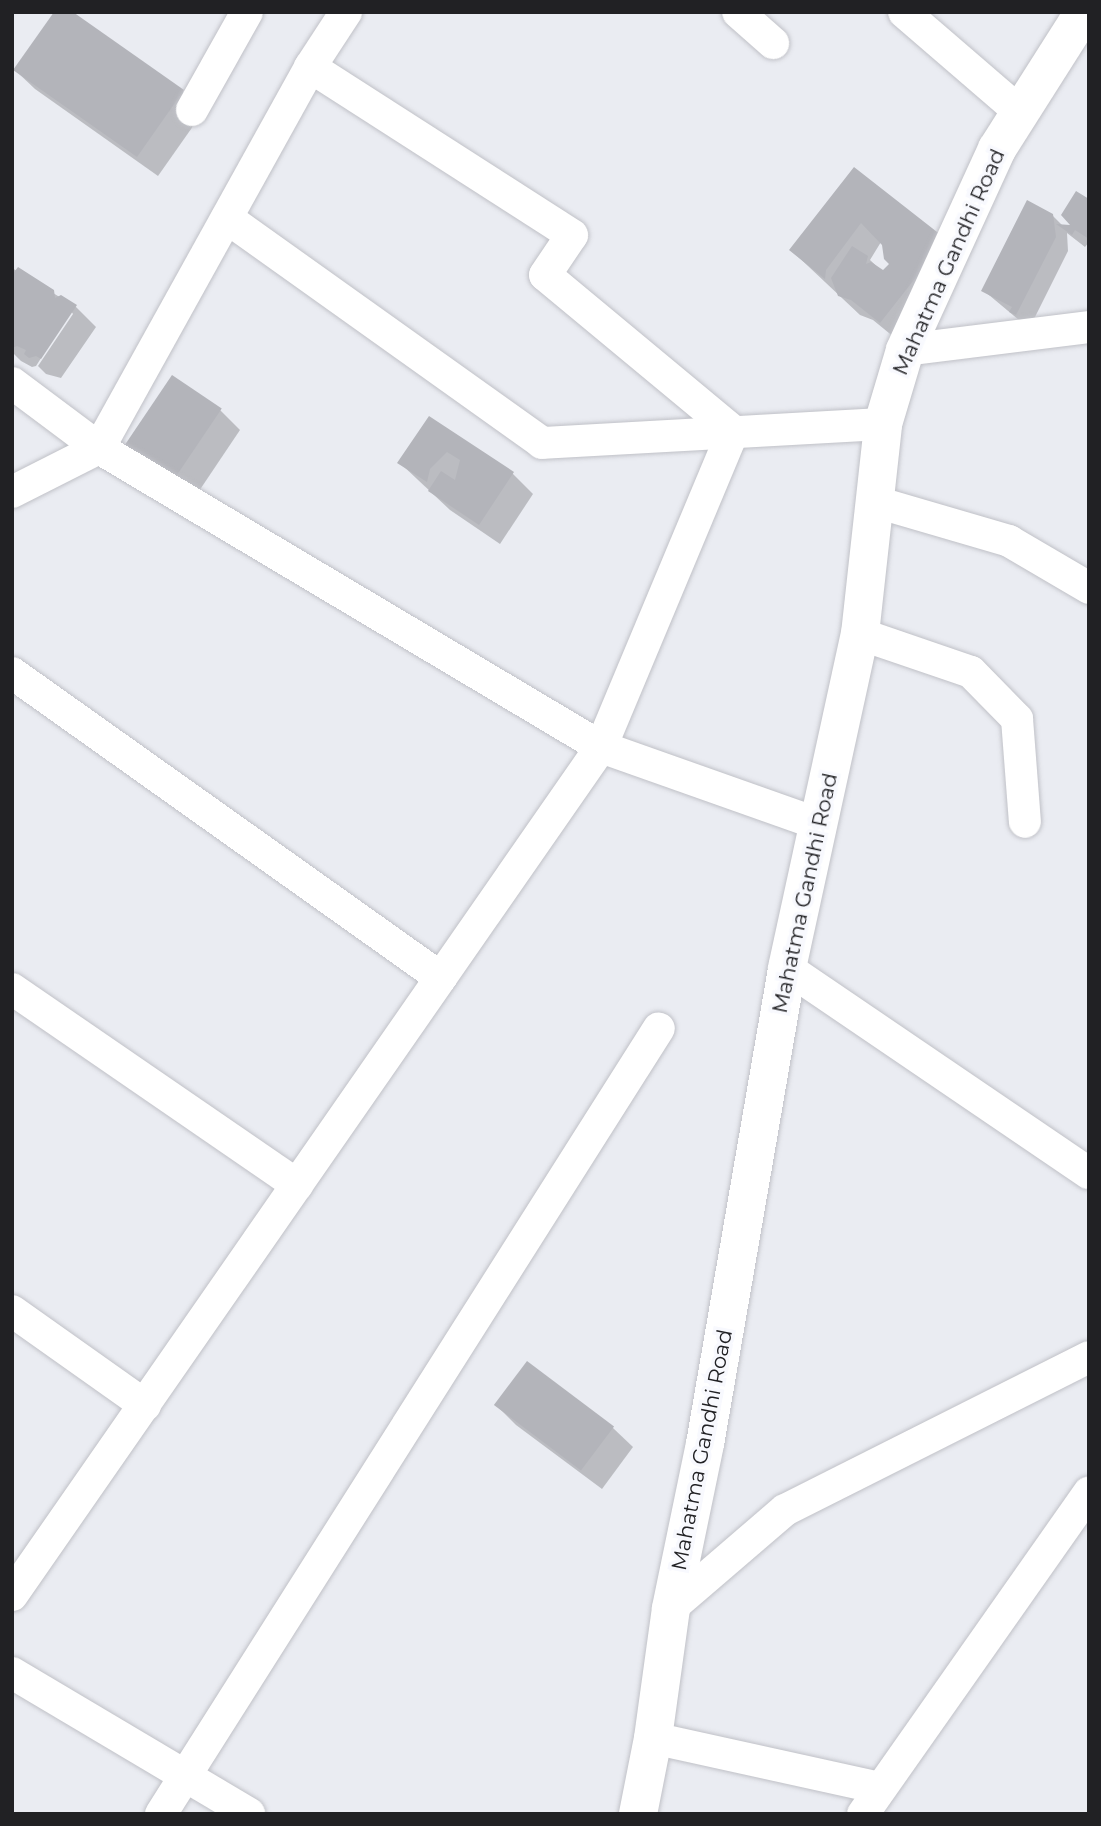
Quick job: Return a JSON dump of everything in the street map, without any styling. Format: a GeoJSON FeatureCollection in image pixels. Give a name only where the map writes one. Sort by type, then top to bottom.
{"type":"FeatureCollection","features":[{"type":"Feature","properties":{"kind":"street"},"geometry":{"type":"LineString","coordinates":[[192,110],[247,12]]}},
{"type":"Feature","properties":{"kind":"street"},"geometry":{"type":"LineString","coordinates":[[12,492],[99,448],[310,67],[346,12]]}},
{"type":"Feature","properties":{"kind":"street"},"geometry":{"type":"LineString","coordinates":[[738,12],[774,43]]}},
{"type":"Feature","properties":{"kind":"street"},"geometry":{"type":"LineString","coordinates":[[904,12],[1021,113]]}},
{"type":"Feature","properties":{"kind":"street","name":"Mahatma Gandhi Road"},"geometry":{"type":"LineString","coordinates":[[638,1814],[653,1738],[671,1608],[708,1430],[787,968],[860,634],[883,424],[905,350],[997,149],[1084,12]]}},
{"type":"Feature","properties":{"kind":"street"},"geometry":{"type":"LineString","coordinates":[[310,67],[572,234],[545,275],[733,431]]}},
{"type":"Feature","properties":{"kind":"street"},"geometry":{"type":"LineString","coordinates":[[227,218],[542,443],[883,424]]}},
{"type":"Feature","properties":{"kind":"street"},"geometry":{"type":"LineString","coordinates":[[905,350],[1089,327]]}},
{"type":"Feature","properties":{"kind":"street"},"geometry":{"type":"LineString","coordinates":[[12,383],[99,448],[601,747],[819,824]]}},
{"type":"Feature","properties":{"kind":"street"},"geometry":{"type":"LineString","coordinates":[[12,1595],[601,747],[733,431]]}},
{"type":"Feature","properties":{"kind":"street"},"geometry":{"type":"LineString","coordinates":[[876,502],[1009,541],[1089,588]]}},
{"type":"Feature","properties":{"kind":"street"},"geometry":{"type":"LineString","coordinates":[[860,634],[971,672],[1017,719],[1025,822]]}},
{"type":"Feature","properties":{"kind":"street"},"geometry":{"type":"LineString","coordinates":[[12,673],[441,978]]}},
{"type":"Feature","properties":{"kind":"street"},"geometry":{"type":"LineString","coordinates":[[787,968],[1089,1173]]}},
{"type":"Feature","properties":{"kind":"street"},"geometry":{"type":"LineString","coordinates":[[12,989],[297,1185]]}},
{"type":"Feature","properties":{"kind":"street"},"geometry":{"type":"LineString","coordinates":[[162,1814],[659,1028]]}},
{"type":"Feature","properties":{"kind":"street"},"geometry":{"type":"LineString","coordinates":[[12,1311],[145,1405]]}},
{"type":"Feature","properties":{"kind":"street"},"geometry":{"type":"LineString","coordinates":[[671,1608],[785,1510],[1089,1357]]}},
{"type":"Feature","properties":{"kind":"street"},"geometry":{"type":"LineString","coordinates":[[863,1814],[1089,1493]]}},
{"type":"Feature","properties":{"kind":"street"},"geometry":{"type":"LineString","coordinates":[[12,1673],[249,1814]]}},
{"type":"Feature","properties":{"kind":"street"},"geometry":{"type":"LineString","coordinates":[[653,1738],[880,1788]]}},
{"type":"Feature","properties":{"kind":"building"},"geometry":{"type":"Polygon","coordinates":[[[54,12],[73,12],[184,90],[137,157],[13,70],[54,12]]]}},
{"type":"Feature","properties":{"kind":"building"},"geometry":{"type":"Polygon","coordinates":[[[854,167],[946,239],[880,323],[851,300],[838,296],[831,278],[852,246],[868,256],[866,264],[871,262],[883,270],[889,264],[884,259],[882,245],[861,223],[826,270],[825,279],[789,250],[854,167]]]}},
{"type":"Feature","properties":{"kind":"building"},"geometry":{"type":"Polygon","coordinates":[[[1076,191],[1089,199],[1089,239],[1075,230],[1072,235],[1056,224],[1070,225],[1061,215],[1076,191]]]}},
{"type":"Feature","properties":{"kind":"building"},"geometry":{"type":"Polygon","coordinates":[[[1027,200],[1053,214],[1056,237],[1016,315],[1009,312],[1012,307],[981,291],[1027,200]]]}},
{"type":"Feature","properties":{"kind":"building"},"geometry":{"type":"Polygon","coordinates":[[[18,267],[54,290],[55,298],[61,295],[77,305],[41,359],[36,356],[29,358],[24,354],[26,350],[17,346],[12,348],[12,275],[18,267]]]}},
{"type":"Feature","properties":{"kind":"building"},"geometry":{"type":"Polygon","coordinates":[[[172,375],[222,409],[173,482],[123,448],[172,375]]]}},
{"type":"Feature","properties":{"kind":"building"},"geometry":{"type":"Polygon","coordinates":[[[429,416],[514,472],[479,525],[428,491],[441,471],[455,480],[460,460],[447,452],[430,469],[427,482],[397,463],[429,416]]]}},
{"type":"Feature","properties":{"kind":"building"},"geometry":{"type":"Polygon","coordinates":[[[527,1361],[614,1427],[581,1471],[494,1405],[527,1361]]]}}]}
